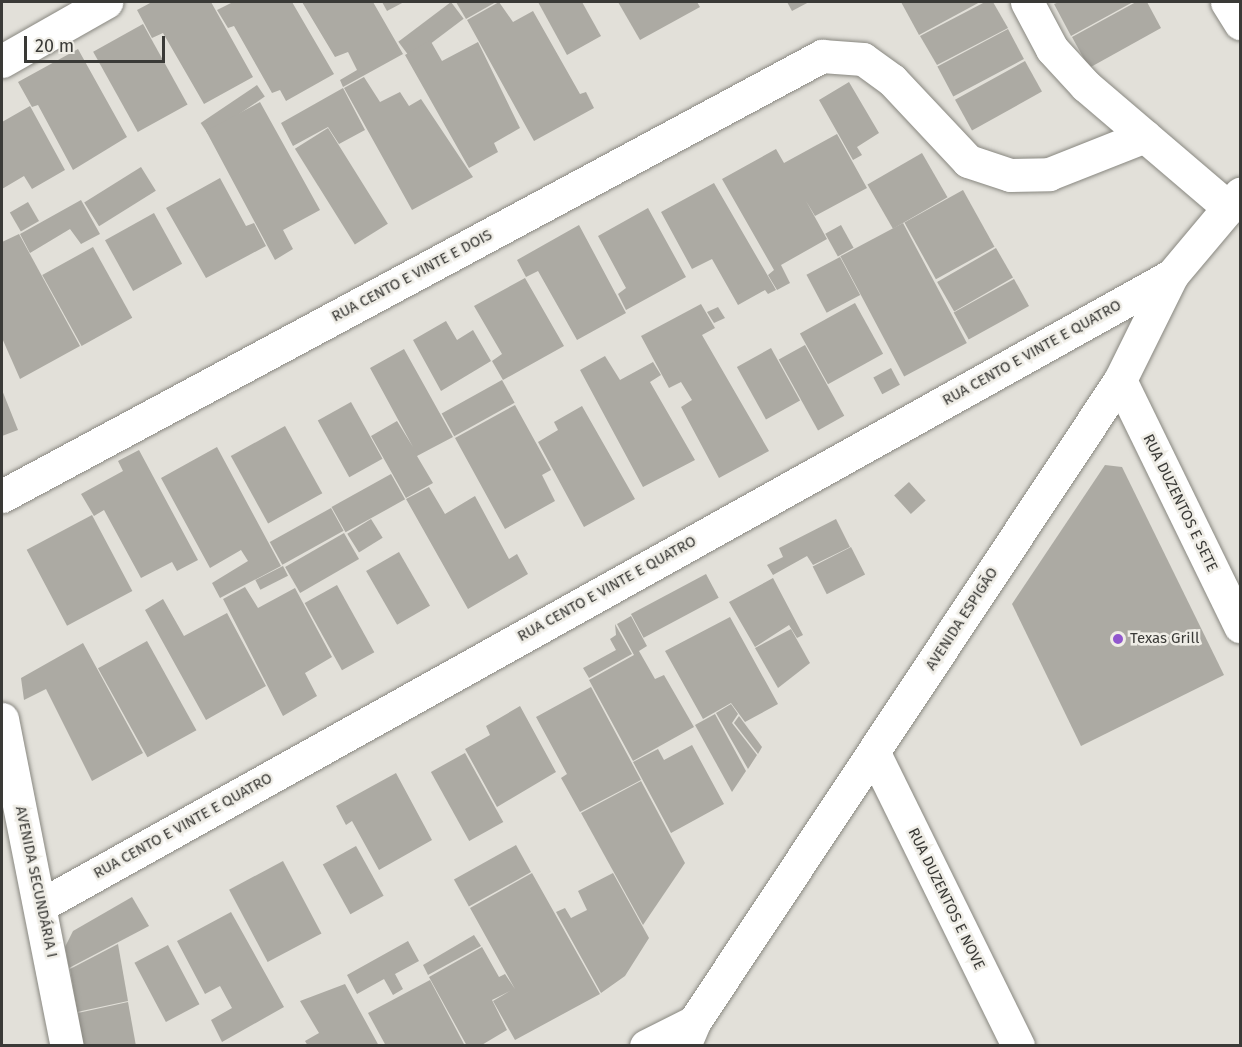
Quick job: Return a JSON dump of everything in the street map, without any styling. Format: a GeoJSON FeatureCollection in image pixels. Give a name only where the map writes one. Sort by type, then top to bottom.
{"type":"FeatureCollection","features":[{"type":"Feature","properties":{"kind":"street"},"geometry":{"type":"LineString","coordinates":[[2,61],[106,2]]}},
{"type":"Feature","properties":{"kind":"street"},"geometry":{"type":"LineString","coordinates":[[1027,2],[1052,49],[1145,136],[1235,201]]}},
{"type":"Feature","properties":{"kind":"street"},"geometry":{"type":"LineString","coordinates":[[1227,2],[1240,23]]}},
{"type":"Feature","properties":{"kind":"street","name":"RUA CENTO E VINTE E DOIS"},"geometry":{"type":"LineString","coordinates":[[2,496],[822,56],[863,59],[892,80],[968,161],[1010,175],[1049,174],[1145,136]]}},
{"type":"Feature","properties":{"kind":"street","name":"AVENIDA ESPIGÃO"},"geometry":{"type":"LineString","coordinates":[[689,1034],[1120,380],[1172,275],[1235,201]]}},
{"type":"Feature","properties":{"kind":"street","name":"RUA CENTO E VINTE E QUATRO"},"geometry":{"type":"LineString","coordinates":[[43,904],[1172,275]]}},
{"type":"Feature","properties":{"kind":"street","name":"RUA DUZENTOS E SETE"},"geometry":{"type":"LineString","coordinates":[[1120,380],[1240,626]]}},
{"type":"Feature","properties":{"kind":"street","name":"AVENIDA SECUNDÁRIA I"},"geometry":{"type":"LineString","coordinates":[[3,738],[43,904],[67,1046]]}},
{"type":"Feature","properties":{"kind":"street","name":"RUA DUZENTOS E NOVE"},"geometry":{"type":"LineString","coordinates":[[874,753],[1018,1046]]}},
{"type":"Feature","properties":{"kind":"street"},"geometry":{"type":"LineString","coordinates":[[646,1046],[689,1034]]}},
{"type":"Feature","properties":{"kind":"building"},"geometry":{"type":"Polygon","coordinates":[[[152,2],[211,2],[253,77],[204,104],[163,33],[152,38],[137,10],[152,2]]]}},
{"type":"Feature","properties":{"kind":"building"},"geometry":{"type":"Polygon","coordinates":[[[233,2],[292,2],[334,74],[286,101],[280,90],[272,93],[234,26],[228,28],[217,10],[233,2]]]}},
{"type":"Feature","properties":{"kind":"building"},"geometry":{"type":"Polygon","coordinates":[[[302,2],[373,2],[403,54],[343,87],[340,80],[357,70],[348,52],[335,57],[302,2]]]}},
{"type":"Feature","properties":{"kind":"building"},"geometry":{"type":"Polygon","coordinates":[[[382,2],[404,2],[387,11],[382,2]]]}},
{"type":"Feature","properties":{"kind":"building"},"geometry":{"type":"Polygon","coordinates":[[[451,2],[464,19],[411,58],[398,42],[451,2]]]}},
{"type":"Feature","properties":{"kind":"building"},"geometry":{"type":"Polygon","coordinates":[[[456,2],[496,2],[466,19],[456,2]]]}},
{"type":"Feature","properties":{"kind":"building"},"geometry":{"type":"Polygon","coordinates":[[[499,2],[513,22],[533,11],[580,94],[586,92],[594,108],[534,141],[467,20],[499,2]]]}},
{"type":"Feature","properties":{"kind":"building"},"geometry":{"type":"Polygon","coordinates":[[[538,2],[582,2],[601,36],[567,55],[538,2]]]}},
{"type":"Feature","properties":{"kind":"building"},"geometry":{"type":"Polygon","coordinates":[[[618,2],[697,2],[700,7],[640,40],[618,2]]]}},
{"type":"Feature","properties":{"kind":"building"},"geometry":{"type":"Polygon","coordinates":[[[787,2],[809,2],[792,11],[787,2]]]}},
{"type":"Feature","properties":{"kind":"building"},"geometry":{"type":"Polygon","coordinates":[[[901,2],[980,2],[919,35],[901,2]]]}},
{"type":"Feature","properties":{"kind":"building"},"geometry":{"type":"Polygon","coordinates":[[[985,2],[993,2],[1008,28],[937,65],[920,36],[985,2]]]}},
{"type":"Feature","properties":{"kind":"building"},"geometry":{"type":"Polygon","coordinates":[[[1059,2],[1133,2],[1071,36],[1054,4],[1059,2]]]}},
{"type":"Feature","properties":{"kind":"building"},"geometry":{"type":"Polygon","coordinates":[[[1136,2],[1147,2],[1161,28],[1089,68],[1072,37],[1136,2]]]}},
{"type":"Feature","properties":{"kind":"building"},"geometry":{"type":"Polygon","coordinates":[[[143,24],[188,104],[138,132],[93,52],[143,24]]]}},
{"type":"Feature","properties":{"kind":"building"},"geometry":{"type":"Polygon","coordinates":[[[1008,29],[1024,59],[953,97],[937,67],[1008,29]]]}},
{"type":"Feature","properties":{"kind":"building"},"geometry":{"type":"Polygon","coordinates":[[[430,40],[442,61],[478,42],[520,128],[494,143],[498,152],[469,168],[405,55],[430,40]]]}},
{"type":"Feature","properties":{"kind":"building"},"geometry":{"type":"Polygon","coordinates":[[[78,49],[127,137],[73,170],[38,105],[32,107],[18,82],[78,49]]]}},
{"type":"Feature","properties":{"kind":"building"},"geometry":{"type":"Polygon","coordinates":[[[1025,61],[1042,92],[972,130],[955,100],[1025,61]]]}},
{"type":"Feature","properties":{"kind":"building"},"geometry":{"type":"Polygon","coordinates":[[[364,77],[380,102],[400,92],[409,106],[421,99],[473,177],[412,210],[344,88],[364,77]]]}},
{"type":"Feature","properties":{"kind":"building"},"geometry":{"type":"Polygon","coordinates":[[[849,82],[879,133],[857,147],[862,155],[853,160],[819,100],[849,82]]]}},
{"type":"Feature","properties":{"kind":"building"},"geometry":{"type":"Polygon","coordinates":[[[257,85],[265,97],[208,135],[201,123],[257,85]]]}},
{"type":"Feature","properties":{"kind":"building"},"geometry":{"type":"Polygon","coordinates":[[[343,88],[365,130],[339,144],[328,127],[293,146],[281,123],[343,88]]]}},
{"type":"Feature","properties":{"kind":"building"},"geometry":{"type":"Polygon","coordinates":[[[260,102],[320,210],[283,230],[293,249],[275,260],[206,131],[260,102]]]}},
{"type":"Feature","properties":{"kind":"building"},"geometry":{"type":"Polygon","coordinates":[[[30,106],[65,170],[32,189],[24,176],[2,189],[2,122],[30,106]]]}},
{"type":"Feature","properties":{"kind":"building"},"geometry":{"type":"Polygon","coordinates":[[[328,128],[388,224],[355,244],[295,149],[328,128]]]}},
{"type":"Feature","properties":{"kind":"building"},"geometry":{"type":"Polygon","coordinates":[[[837,134],[867,188],[815,216],[806,201],[827,239],[781,265],[790,283],[777,290],[768,275],[774,270],[722,179],[776,149],[784,163],[837,134]]]}},
{"type":"Feature","properties":{"kind":"building"},"geometry":{"type":"Polygon","coordinates":[[[922,153],[948,197],[893,229],[867,184],[922,153]]]}},
{"type":"Feature","properties":{"kind":"building"},"geometry":{"type":"Polygon","coordinates":[[[141,167],[156,191],[99,226],[84,203],[141,167]]]}},
{"type":"Feature","properties":{"kind":"building"},"geometry":{"type":"Polygon","coordinates":[[[220,178],[246,226],[254,223],[266,246],[206,278],[166,208],[220,178]]]}},
{"type":"Feature","properties":{"kind":"building"},"geometry":{"type":"Polygon","coordinates":[[[714,183],[776,290],[768,294],[765,290],[738,305],[712,259],[692,269],[661,212],[714,183]]]}},
{"type":"Feature","properties":{"kind":"building"},"geometry":{"type":"Polygon","coordinates":[[[963,190],[995,247],[936,279],[904,222],[963,190]]]}},
{"type":"Feature","properties":{"kind":"building"},"geometry":{"type":"Polygon","coordinates":[[[81,200],[100,234],[81,244],[70,229],[30,253],[20,234],[81,200]]]}},
{"type":"Feature","properties":{"kind":"building"},"geometry":{"type":"Polygon","coordinates":[[[28,202],[39,221],[21,232],[10,212],[28,202]]]}},
{"type":"Feature","properties":{"kind":"building"},"geometry":{"type":"Polygon","coordinates":[[[648,208],[686,277],[626,310],[618,294],[626,288],[598,236],[648,208]]]}},
{"type":"Feature","properties":{"kind":"building"},"geometry":{"type":"Polygon","coordinates":[[[154,213],[182,264],[133,291],[105,240],[154,213]]]}},
{"type":"Feature","properties":{"kind":"building"},"geometry":{"type":"Polygon","coordinates":[[[903,223],[967,343],[904,376],[840,256],[903,223]]]}},
{"type":"Feature","properties":{"kind":"building"},"geometry":{"type":"Polygon","coordinates":[[[579,225],[626,313],[577,340],[538,271],[526,277],[517,260],[579,225]]]}},
{"type":"Feature","properties":{"kind":"building"},"geometry":{"type":"Polygon","coordinates":[[[841,225],[854,248],[838,256],[825,234],[841,225]]]}},
{"type":"Feature","properties":{"kind":"building"},"geometry":{"type":"Polygon","coordinates":[[[19,234],[80,346],[20,379],[2,338],[2,242],[19,234]]]}},
{"type":"Feature","properties":{"kind":"building"},"geometry":{"type":"Polygon","coordinates":[[[93,247],[132,318],[82,346],[42,275],[93,247]]]}},
{"type":"Feature","properties":{"kind":"building"},"geometry":{"type":"Polygon","coordinates":[[[996,248],[1013,277],[954,311],[937,282],[996,248]]]}},
{"type":"Feature","properties":{"kind":"building"},"geometry":{"type":"Polygon","coordinates":[[[840,257],[860,295],[827,313],[806,275],[840,257]]]}},
{"type":"Feature","properties":{"kind":"building"},"geometry":{"type":"Polygon","coordinates":[[[525,278],[564,346],[503,380],[492,361],[502,354],[474,306],[525,278]]]}},
{"type":"Feature","properties":{"kind":"building"},"geometry":{"type":"Polygon","coordinates":[[[1014,279],[1029,306],[969,340],[954,312],[1014,279]]]}},
{"type":"Feature","properties":{"kind":"building"},"geometry":{"type":"Polygon","coordinates":[[[855,303],[883,354],[828,384],[800,334],[855,303]]]}},
{"type":"Feature","properties":{"kind":"building"},"geometry":{"type":"Polygon","coordinates":[[[701,304],[715,328],[702,335],[769,451],[719,478],[681,407],[692,400],[681,382],[669,388],[641,336],[701,304]]]}},
{"type":"Feature","properties":{"kind":"building"},"geometry":{"type":"Polygon","coordinates":[[[718,307],[725,318],[714,323],[707,312],[718,307]]]}},
{"type":"Feature","properties":{"kind":"building"},"geometry":{"type":"Polygon","coordinates":[[[446,321],[457,340],[473,330],[491,361],[441,391],[413,340],[446,321]]]}},
{"type":"Feature","properties":{"kind":"building"},"geometry":{"type":"Polygon","coordinates":[[[805,345],[844,416],[818,430],[779,360],[805,345]]]}},
{"type":"Feature","properties":{"kind":"building"},"geometry":{"type":"Polygon","coordinates":[[[771,348],[800,400],[766,419],[737,367],[771,348]]]}},
{"type":"Feature","properties":{"kind":"building"},"geometry":{"type":"Polygon","coordinates":[[[404,349],[453,437],[417,456],[433,483],[406,498],[371,436],[397,421],[413,447],[370,368],[404,349]]]}},
{"type":"Feature","properties":{"kind":"building"},"geometry":{"type":"Polygon","coordinates":[[[605,356],[620,380],[653,362],[661,375],[650,382],[695,460],[643,487],[580,370],[605,356]]]}},
{"type":"Feature","properties":{"kind":"building"},"geometry":{"type":"Polygon","coordinates":[[[891,368],[900,385],[882,394],[873,377],[891,368]]]}},
{"type":"Feature","properties":{"kind":"building"},"geometry":{"type":"Polygon","coordinates":[[[502,380],[515,403],[454,436],[442,413],[502,380]]]}},
{"type":"Feature","properties":{"kind":"building"},"geometry":{"type":"Polygon","coordinates":[[[2,390],[18,430],[2,436],[2,390]]]}},
{"type":"Feature","properties":{"kind":"building"},"geometry":{"type":"Polygon","coordinates":[[[351,402],[383,459],[349,477],[318,420],[351,402]]]}},
{"type":"Feature","properties":{"kind":"building"},"geometry":{"type":"Polygon","coordinates":[[[515,405],[551,470],[542,475],[555,501],[505,529],[455,438],[515,405]]]}},
{"type":"Feature","properties":{"kind":"building"},"geometry":{"type":"Polygon","coordinates":[[[582,406],[635,499],[584,527],[538,442],[558,430],[554,422],[582,406]]]}},
{"type":"Feature","properties":{"kind":"building"},"geometry":{"type":"Polygon","coordinates":[[[285,426],[322,493],[268,523],[231,456],[285,426]]]}},
{"type":"Feature","properties":{"kind":"building"},"geometry":{"type":"Polygon","coordinates":[[[217,447],[281,566],[220,598],[212,583],[248,561],[241,550],[210,568],[161,478],[217,447]]]}},
{"type":"Feature","properties":{"kind":"building"},"geometry":{"type":"Polygon","coordinates":[[[139,450],[198,560],[177,571],[172,562],[141,578],[104,510],[94,516],[81,494],[123,471],[118,461],[139,450]]]}},
{"type":"Feature","properties":{"kind":"building","name":"Texas Grill"},"geometry":{"type":"Polygon","coordinates":[[[1105,465],[1122,467],[1224,675],[1081,746],[1012,604],[1105,465]]]}},
{"type":"Feature","properties":{"kind":"building"},"geometry":{"type":"Polygon","coordinates":[[[391,474],[405,499],[346,532],[332,507],[391,474]]]}},
{"type":"Feature","properties":{"kind":"building"},"geometry":{"type":"Polygon","coordinates":[[[909,482],[926,501],[911,514],[894,495],[909,482]]]}},
{"type":"Feature","properties":{"kind":"building"},"geometry":{"type":"Polygon","coordinates":[[[429,487],[445,514],[475,496],[509,559],[517,554],[528,574],[468,609],[406,499],[429,487]]]}},
{"type":"Feature","properties":{"kind":"building"},"geometry":{"type":"Polygon","coordinates":[[[331,508],[344,531],[282,565],[270,542],[331,508]]]}},
{"type":"Feature","properties":{"kind":"building"},"geometry":{"type":"Polygon","coordinates":[[[92,515],[132,591],[67,626],[27,550],[92,515]]]}},
{"type":"Feature","properties":{"kind":"building"},"geometry":{"type":"Polygon","coordinates":[[[371,519],[383,538],[359,552],[347,534],[371,519]]]}},
{"type":"Feature","properties":{"kind":"building"},"geometry":{"type":"Polygon","coordinates":[[[836,519],[850,547],[813,565],[807,556],[773,575],[767,565],[783,557],[779,548],[836,519]]]}},
{"type":"Feature","properties":{"kind":"building"},"geometry":{"type":"Polygon","coordinates":[[[344,533],[359,559],[300,593],[285,567],[344,533]]]}},
{"type":"Feature","properties":{"kind":"building"},"geometry":{"type":"Polygon","coordinates":[[[851,547],[865,575],[827,594],[813,567],[851,547]]]}},
{"type":"Feature","properties":{"kind":"building"},"geometry":{"type":"Polygon","coordinates":[[[399,552],[430,606],[397,625],[366,571],[399,552]]]}},
{"type":"Feature","properties":{"kind":"building"},"geometry":{"type":"Polygon","coordinates":[[[283,566],[288,576],[260,590],[255,580],[283,566]]]}},
{"type":"Feature","properties":{"kind":"building"},"geometry":{"type":"Polygon","coordinates":[[[706,574],[719,598],[644,638],[631,614],[706,574]]]}},
{"type":"Feature","properties":{"kind":"building"},"geometry":{"type":"Polygon","coordinates":[[[773,578],[803,635],[797,638],[789,625],[755,647],[729,602],[773,578]]]}},
{"type":"Feature","properties":{"kind":"building"},"geometry":{"type":"Polygon","coordinates":[[[337,585],[374,652],[342,670],[305,603],[337,585]]]}},
{"type":"Feature","properties":{"kind":"building"},"geometry":{"type":"Polygon","coordinates":[[[245,587],[258,608],[295,588],[332,657],[305,673],[317,696],[283,716],[223,599],[245,587]]]}},
{"type":"Feature","properties":{"kind":"building"},"geometry":{"type":"Polygon","coordinates":[[[163,599],[184,636],[227,613],[266,686],[206,720],[145,610],[163,599]]]}},
{"type":"Feature","properties":{"kind":"building"},"geometry":{"type":"Polygon","coordinates":[[[631,616],[647,646],[639,651],[655,679],[664,675],[694,727],[633,761],[589,680],[634,655],[617,624],[631,616]]]}},
{"type":"Feature","properties":{"kind":"building"},"geometry":{"type":"Polygon","coordinates":[[[730,617],[778,704],[745,722],[731,703],[703,719],[665,651],[730,617]]]}},
{"type":"Feature","properties":{"kind":"building"},"geometry":{"type":"Polygon","coordinates":[[[615,624],[632,654],[589,678],[583,668],[616,650],[610,639],[616,635],[615,624]]]}},
{"type":"Feature","properties":{"kind":"building"},"geometry":{"type":"Polygon","coordinates":[[[791,629],[810,663],[778,688],[755,648],[791,629]]]}},
{"type":"Feature","properties":{"kind":"building"},"geometry":{"type":"Polygon","coordinates":[[[147,641],[196,730],[147,757],[98,668],[147,641]]]}},
{"type":"Feature","properties":{"kind":"building"},"geometry":{"type":"Polygon","coordinates":[[[83,643],[143,753],[92,781],[46,689],[24,700],[21,678],[83,643]]]}},
{"type":"Feature","properties":{"kind":"building"},"geometry":{"type":"Polygon","coordinates":[[[591,687],[641,780],[580,812],[561,778],[567,774],[536,717],[591,687]]]}},
{"type":"Feature","properties":{"kind":"building"},"geometry":{"type":"Polygon","coordinates":[[[731,704],[738,714],[732,723],[757,755],[748,769],[716,713],[731,704]]]}},
{"type":"Feature","properties":{"kind":"building"},"geometry":{"type":"Polygon","coordinates":[[[520,706],[556,772],[497,807],[465,749],[490,735],[486,726],[520,706]]]}},
{"type":"Feature","properties":{"kind":"building"},"geometry":{"type":"Polygon","coordinates":[[[715,714],[746,771],[732,792],[695,725],[715,714]]]}},
{"type":"Feature","properties":{"kind":"building"},"geometry":{"type":"Polygon","coordinates":[[[739,716],[762,747],[758,754],[734,723],[739,716]]]}},
{"type":"Feature","properties":{"kind":"building"},"geometry":{"type":"Polygon","coordinates":[[[692,745],[724,804],[671,833],[633,762],[658,749],[664,760],[692,745]]]}},
{"type":"Feature","properties":{"kind":"building"},"geometry":{"type":"Polygon","coordinates":[[[465,753],[503,822],[469,841],[431,772],[465,753]]]}},
{"type":"Feature","properties":{"kind":"building"},"geometry":{"type":"Polygon","coordinates":[[[396,773],[432,840],[379,870],[352,821],[346,825],[336,806],[396,773]]]}},
{"type":"Feature","properties":{"kind":"building"},"geometry":{"type":"Polygon","coordinates":[[[641,781],[685,863],[643,925],[581,813],[641,781]]]}},
{"type":"Feature","properties":{"kind":"building"},"geometry":{"type":"Polygon","coordinates":[[[516,845],[531,872],[469,907],[454,879],[516,845]]]}},
{"type":"Feature","properties":{"kind":"building"},"geometry":{"type":"Polygon","coordinates":[[[356,846],[384,896],[350,914],[323,864],[356,846]]]}},
{"type":"Feature","properties":{"kind":"building"},"geometry":{"type":"Polygon","coordinates":[[[283,861],[321,933],[268,962],[229,890],[283,861]]]}},
{"type":"Feature","properties":{"kind":"building"},"geometry":{"type":"Polygon","coordinates":[[[532,873],[600,994],[515,1040],[493,1001],[510,991],[492,1000],[507,1030],[480,1046],[467,1046],[429,977],[482,947],[499,977],[505,974],[515,989],[470,908],[532,873]]]}},
{"type":"Feature","properties":{"kind":"building"},"geometry":{"type":"Polygon","coordinates":[[[613,873],[649,938],[625,976],[601,993],[556,912],[565,908],[571,918],[587,910],[578,891],[613,873]]]}},
{"type":"Feature","properties":{"kind":"building"},"geometry":{"type":"Polygon","coordinates":[[[132,897],[149,926],[69,968],[65,947],[73,931],[132,897]]]}},
{"type":"Feature","properties":{"kind":"building"},"geometry":{"type":"Polygon","coordinates":[[[231,912],[284,1007],[222,1042],[211,1020],[232,1008],[220,986],[205,994],[177,941],[231,912]]]}},
{"type":"Feature","properties":{"kind":"building"},"geometry":{"type":"Polygon","coordinates":[[[474,935],[481,946],[428,975],[423,965],[474,935]]]}},
{"type":"Feature","properties":{"kind":"building"},"geometry":{"type":"Polygon","coordinates":[[[408,941],[419,961],[395,974],[403,989],[393,995],[384,979],[357,994],[347,975],[408,941]]]}},
{"type":"Feature","properties":{"kind":"building"},"geometry":{"type":"Polygon","coordinates":[[[118,944],[128,1001],[77,1012],[70,969],[118,944]]]}},
{"type":"Feature","properties":{"kind":"building"},"geometry":{"type":"Polygon","coordinates":[[[168,945],[199,1004],[166,1022],[134,963],[168,945]]]}},
{"type":"Feature","properties":{"kind":"building"},"geometry":{"type":"Polygon","coordinates":[[[430,980],[465,1046],[386,1046],[368,1013],[430,980]]]}},
{"type":"Feature","properties":{"kind":"building"},"geometry":{"type":"Polygon","coordinates":[[[345,984],[379,1046],[308,1046],[305,1041],[319,1033],[300,1001],[345,984]]]}},
{"type":"Feature","properties":{"kind":"building"},"geometry":{"type":"Polygon","coordinates":[[[128,1002],[136,1046],[83,1046],[78,1013],[128,1002]]]}},
{"type":"Feature","properties":{"kind":"place","name":"Texas Grill"},"geometry":{"type":"Point","coordinates":[1118,639]}}]}
